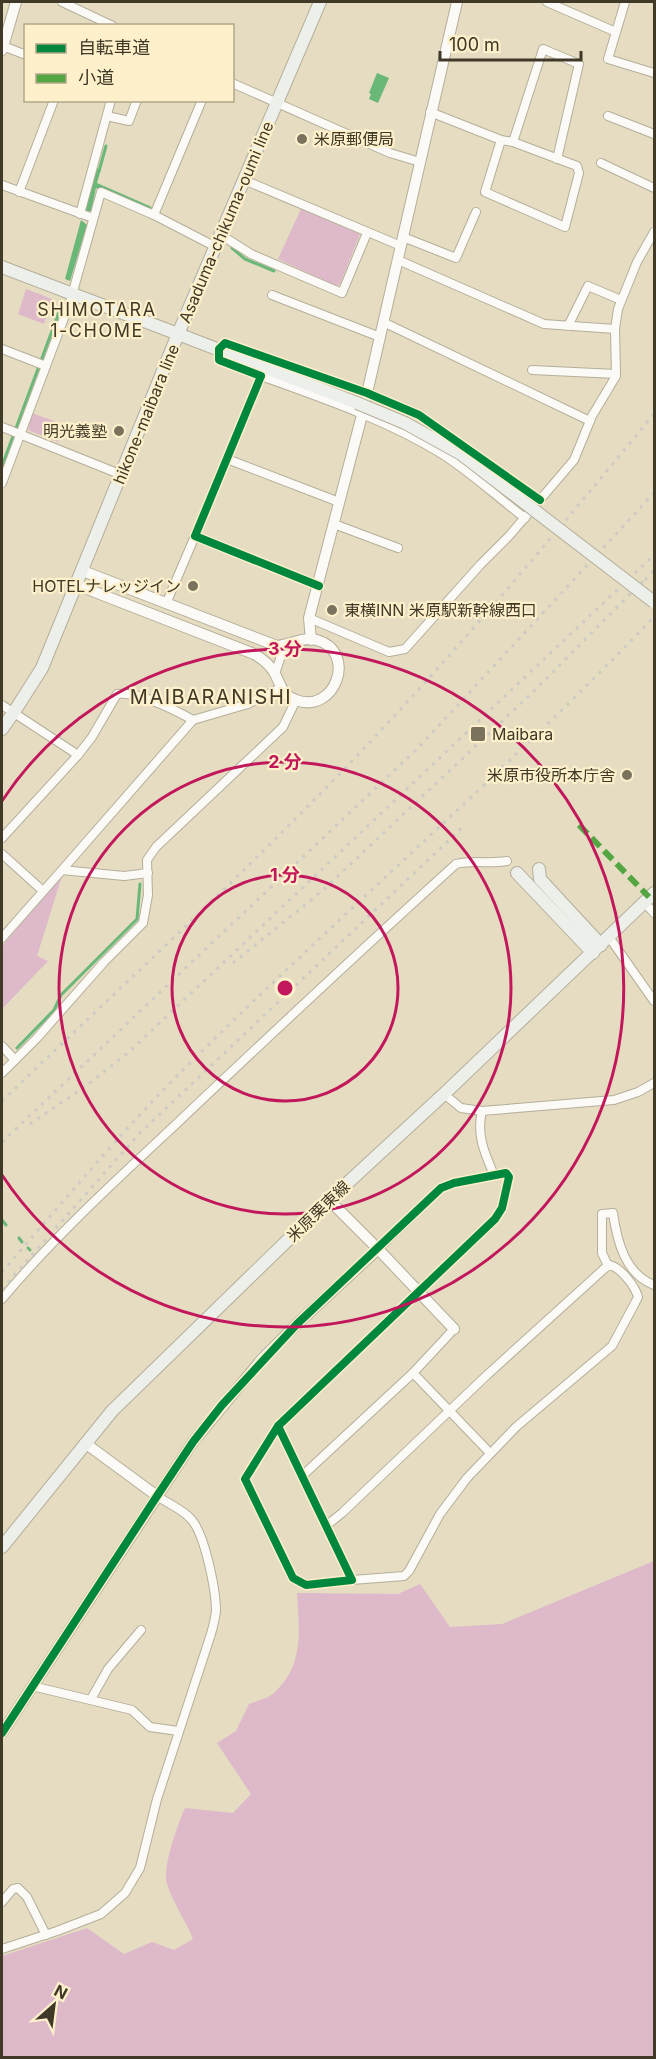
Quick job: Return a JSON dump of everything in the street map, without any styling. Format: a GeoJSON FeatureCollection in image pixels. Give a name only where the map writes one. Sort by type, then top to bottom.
{"type":"FeatureCollection","features":[{"type":"Feature","properties":{"kind":"main road","name":"Asaduma-chikuma-oumi line"},"geometry":{"type":"LineString","coordinates":[[2,267],[178,334],[320,2]]}},
{"type":"Feature","properties":{"kind":"main road","name":"hikone-maibara line"},"geometry":{"type":"LineString","coordinates":[[2,729],[42,668],[178,334],[405,423],[460,454],[654,602]]}},
{"type":"Feature","properties":{"kind":"main road"},"geometry":{"type":"LineString","coordinates":[[539,869],[540,879],[601,945]]}},
{"type":"Feature","properties":{"kind":"main road"},"geometry":{"type":"LineString","coordinates":[[517,873],[601,945]]}},
{"type":"Feature","properties":{"kind":"main road","name":"米原栗東線"},"geometry":{"type":"LineString","coordinates":[[2,1547],[112,1411],[329,1200],[444,1094],[654,892]]}},
{"type":"Feature","properties":{"kind":"street"},"geometry":{"type":"LineString","coordinates":[[16,2],[2,48],[24,54]]}},
{"type":"Feature","properties":{"kind":"street"},"geometry":{"type":"LineString","coordinates":[[62,2],[109,24]]}},
{"type":"Feature","properties":{"kind":"street"},"geometry":{"type":"LineString","coordinates":[[311,639],[309,618],[362,415],[457,2]]}},
{"type":"Feature","properties":{"kind":"street"},"geometry":{"type":"LineString","coordinates":[[547,2],[616,32]]}},
{"type":"Feature","properties":{"kind":"street"},"geometry":{"type":"LineString","coordinates":[[625,2],[608,59],[654,73]]}},
{"type":"Feature","properties":{"kind":"street"},"geometry":{"type":"LineString","coordinates":[[513,142],[543,50],[579,64],[557,159]]}},
{"type":"Feature","properties":{"kind":"street"},"geometry":{"type":"LineString","coordinates":[[234,85],[390,153],[420,162]]}},
{"type":"Feature","properties":{"kind":"street"},"geometry":{"type":"LineString","coordinates":[[19,192],[53,102]]}},
{"type":"Feature","properties":{"kind":"street"},"geometry":{"type":"LineString","coordinates":[[2,483],[12,432],[72,294],[86,216],[111,117],[111,102]]}},
{"type":"Feature","properties":{"kind":"street"},"geometry":{"type":"LineString","coordinates":[[111,117],[129,122],[136,102]]}},
{"type":"Feature","properties":{"kind":"street"},"geometry":{"type":"LineString","coordinates":[[154,215],[201,102]]}},
{"type":"Feature","properties":{"kind":"street"},"geometry":{"type":"LineString","coordinates":[[430,112],[579,169],[565,226],[485,192],[501,140]]}},
{"type":"Feature","properties":{"kind":"street"},"geometry":{"type":"LineString","coordinates":[[608,116],[654,134]]}},
{"type":"Feature","properties":{"kind":"street"},"geometry":{"type":"LineString","coordinates":[[601,163],[654,188]]}},
{"type":"Feature","properties":{"kind":"street"},"geometry":{"type":"LineString","coordinates":[[244,180],[367,233],[456,258],[476,212]]}},
{"type":"Feature","properties":{"kind":"street"},"geometry":{"type":"LineString","coordinates":[[2,185],[86,216]]}},
{"type":"Feature","properties":{"kind":"street"},"geometry":{"type":"LineString","coordinates":[[86,216],[101,192],[342,293],[367,233]]}},
{"type":"Feature","properties":{"kind":"street"},"geometry":{"type":"LineString","coordinates":[[309,618],[389,652],[405,649],[525,518],[574,460],[590,421],[612,385],[616,374],[615,329],[621,300],[637,262],[654,232]]}},
{"type":"Feature","properties":{"kind":"street"},"geometry":{"type":"LineString","coordinates":[[398,260],[544,324],[615,329]]}},
{"type":"Feature","properties":{"kind":"street"},"geometry":{"type":"LineString","coordinates":[[568,326],[588,286],[621,300]]}},
{"type":"Feature","properties":{"kind":"street"},"geometry":{"type":"LineString","coordinates":[[272,295],[380,337]]}},
{"type":"Feature","properties":{"kind":"street"},"geometry":{"type":"LineString","coordinates":[[383,322],[590,421]]}},
{"type":"Feature","properties":{"kind":"street"},"geometry":{"type":"LineString","coordinates":[[525,518],[472,475],[412,437],[362,415],[219,360],[219,349],[225,343],[367,393],[419,415],[540,500]]}},
{"type":"Feature","properties":{"kind":"street"},"geometry":{"type":"LineString","coordinates":[[2,348],[41,364]]}},
{"type":"Feature","properties":{"kind":"street"},"geometry":{"type":"LineString","coordinates":[[532,370],[616,374]]}},
{"type":"Feature","properties":{"kind":"street"},"geometry":{"type":"LineString","coordinates":[[166,603],[261,376]]}},
{"type":"Feature","properties":{"kind":"street"},"geometry":{"type":"LineString","coordinates":[[12,432],[122,475]]}},
{"type":"Feature","properties":{"kind":"street"},"geometry":{"type":"LineString","coordinates":[[227,459],[339,502]]}},
{"type":"Feature","properties":{"kind":"street"},"geometry":{"type":"LineString","coordinates":[[334,524],[398,548]]}},
{"type":"Feature","properties":{"kind":"street"},"geometry":{"type":"LineString","coordinates":[[195,536],[319,586]]}},
{"type":"Feature","properties":{"kind":"street"},"geometry":{"type":"LineString","coordinates":[[77,585],[254,654],[265,661],[286,695],[296,700],[312,701],[327,695],[333,688],[339,673],[339,665],[326,645],[311,639],[277,646],[83,571]]}},
{"type":"Feature","properties":{"kind":"street"},"geometry":{"type":"LineString","coordinates":[[275,674],[288,645]]}},
{"type":"Feature","properties":{"kind":"street"},"geometry":{"type":"LineString","coordinates":[[2,938],[193,720],[248,704],[280,688]]}},
{"type":"Feature","properties":{"kind":"street"},"geometry":{"type":"LineString","coordinates":[[2,838],[78,755],[92,737],[117,694],[128,692],[193,720]]}},
{"type":"Feature","properties":{"kind":"street"},"geometry":{"type":"LineString","coordinates":[[2,1073],[143,923],[148,895],[147,860],[156,847],[283,727],[296,700]]}},
{"type":"Feature","properties":{"kind":"street"},"geometry":{"type":"LineString","coordinates":[[2,705],[78,755]]}},
{"type":"Feature","properties":{"kind":"street"},"geometry":{"type":"LineString","coordinates":[[2,854],[43,891]]}},
{"type":"Feature","properties":{"kind":"street"},"geometry":{"type":"LineString","coordinates":[[2,1299],[49,1245],[103,1192],[267,1037],[456,864],[463,862],[490,864],[507,861]]}},
{"type":"Feature","properties":{"kind":"street"},"geometry":{"type":"LineString","coordinates":[[62,870],[124,876],[148,873]]}},
{"type":"Feature","properties":{"kind":"street"},"geometry":{"type":"LineString","coordinates":[[645,902],[654,913]]}},
{"type":"Feature","properties":{"kind":"street"},"geometry":{"type":"LineString","coordinates":[[601,945],[654,1001]]}},
{"type":"Feature","properties":{"kind":"street"},"geometry":{"type":"LineString","coordinates":[[2,1046],[15,1059]]}},
{"type":"Feature","properties":{"kind":"street"},"geometry":{"type":"LineString","coordinates":[[444,1094],[461,1107],[482,1111],[614,1100],[638,1092],[654,1083]]}},
{"type":"Feature","properties":{"kind":"street"},"geometry":{"type":"LineString","coordinates":[[482,1111],[479,1124],[480,1139],[494,1175]]}},
{"type":"Feature","properties":{"kind":"street"},"geometry":{"type":"LineString","coordinates":[[2,1733],[193,1442],[240,1385],[297,1324],[441,1188],[454,1183],[506,1173],[509,1177],[500,1213],[278,1426],[245,1479],[293,1578],[306,1585],[404,1576],[411,1568],[440,1514],[467,1478],[516,1427],[617,1340],[638,1293],[615,1266],[608,1266],[327,1525]]}},
{"type":"Feature","properties":{"kind":"street"},"geometry":{"type":"LineString","coordinates":[[302,1476],[413,1373],[453,1329],[329,1200]]}},
{"type":"Feature","properties":{"kind":"street"},"geometry":{"type":"LineString","coordinates":[[608,1266],[602,1253],[602,1214],[613,1213],[616,1238],[621,1250],[642,1278],[654,1285]]}},
{"type":"Feature","properties":{"kind":"street"},"geometry":{"type":"LineString","coordinates":[[413,1373],[490,1453]]}},
{"type":"Feature","properties":{"kind":"street"},"geometry":{"type":"LineString","coordinates":[[278,1426],[352,1580]]}},
{"type":"Feature","properties":{"kind":"street"},"geometry":{"type":"LineString","coordinates":[[2,1949],[101,1914],[125,1893],[140,1868],[157,1799],[216,1614],[215,1596],[200,1532],[191,1518],[85,1443]]}},
{"type":"Feature","properties":{"kind":"street"},"geometry":{"type":"LineString","coordinates":[[91,1699],[108,1669],[141,1630]]}},
{"type":"Feature","properties":{"kind":"street"},"geometry":{"type":"LineString","coordinates":[[32,1686],[132,1710],[150,1727],[178,1731]]}},
{"type":"Feature","properties":{"kind":"street"},"geometry":{"type":"LineString","coordinates":[[2,1902],[13,1889],[18,1888],[27,1897],[46,1935]]}},
{"type":"Feature","properties":{"kind":"shaded area"},"geometry":{"type":"Polygon","coordinates":[[[377,73],[389,78],[378,103],[369,99],[377,73]]]}},
{"type":"Feature","properties":{"kind":"shaded area"},"geometry":{"type":"Polygon","coordinates":[[[96,168],[101,169],[97,183],[152,207],[148,211],[96,188],[91,211],[84,212],[96,168]]]}},
{"type":"Feature","properties":{"kind":"shaded area"},"geometry":{"type":"Polygon","coordinates":[[[301,209],[360,234],[340,284],[336,286],[278,259],[301,209]]]}},
{"type":"Feature","properties":{"kind":"shaded area"},"geometry":{"type":"Polygon","coordinates":[[[81,220],[87,225],[70,281],[65,279],[81,220]]]}},
{"type":"Feature","properties":{"kind":"shaded area"},"geometry":{"type":"Polygon","coordinates":[[[26,289],[52,299],[44,324],[18,314],[26,289]]]}},
{"type":"Feature","properties":{"kind":"shaded area"},"geometry":{"type":"Polygon","coordinates":[[[32,413],[65,425],[58,442],[28,430],[32,413]]]}},
{"type":"Feature","properties":{"kind":"shaded area"},"geometry":{"type":"Polygon","coordinates":[[[62,876],[37,956],[48,961],[2,1009],[2,946],[62,876]]]}},
{"type":"Feature","properties":{"kind":"shaded area"},"geometry":{"type":"Polygon","coordinates":[[[654,1561],[654,2057],[2,2057],[2,1956],[87,1928],[124,1954],[152,1942],[174,1950],[193,1939],[167,1884],[167,1867],[172,1846],[185,1808],[233,1813],[251,1794],[217,1743],[236,1731],[249,1704],[272,1695],[291,1671],[299,1633],[297,1593],[398,1594],[420,1584],[450,1627],[502,1624],[654,1561]]]}},
{"type":"Feature","properties":{"kind":"waterway"},"geometry":{"type":"LineString","coordinates":[[99,171],[106,146]]}},
{"type":"Feature","properties":{"kind":"waterway"},"geometry":{"type":"LineString","coordinates":[[232,248],[245,259],[274,271]]}},
{"type":"Feature","properties":{"kind":"waterway"},"geometry":{"type":"LineString","coordinates":[[2,466],[62,304]]}},
{"type":"Feature","properties":{"kind":"waterway"},"geometry":{"type":"LineString","coordinates":[[17,1048],[54,1010],[61,995],[137,919],[140,884]]}},
{"type":"Feature","properties":{"kind":"waterway"},"geometry":{"type":"LineString","coordinates":[[2,1220],[6,1225]]}},
{"type":"Feature","properties":{"kind":"waterway"},"geometry":{"type":"LineString","coordinates":[[19,1238],[22,1242]]}},
{"type":"Feature","properties":{"kind":"railway"},"geometry":{"type":"LineString","coordinates":[[2,1101],[237,876],[359,754],[488,611],[654,414]]}},
{"type":"Feature","properties":{"kind":"railway"},"geometry":{"type":"LineString","coordinates":[[2,1142],[418,748],[654,493]]}},
{"type":"Feature","properties":{"kind":"railway"},"geometry":{"type":"LineString","coordinates":[[30,1124],[86,1086],[129,1052],[654,555]]}},
{"type":"Feature","properties":{"kind":"railway"},"geometry":{"type":"LineString","coordinates":[[645,580],[654,570]]}},
{"type":"Feature","properties":{"kind":"railway"},"geometry":{"type":"LineString","coordinates":[[233,963],[321,892],[533,692],[643,581]]}},
{"type":"Feature","properties":{"kind":"railway"},"geometry":{"type":"LineString","coordinates":[[2,1272],[114,1143],[185,1068],[539,732],[654,617]]}},
{"type":"Feature","properties":{"kind":"railway"},"geometry":{"type":"LineString","coordinates":[[2,1289],[139,1134],[466,824]]}},
{"type":"Feature","properties":{"kind":"marked path"},"geometry":{"type":"LineString","coordinates":[[579,825],[649,897]]}},
{"type":"Feature","properties":{"kind":"cycle path"},"geometry":{"type":"LineString","coordinates":[[319,586],[195,536],[261,376],[219,360],[219,349],[225,343],[367,393],[419,415],[540,500]]}},
{"type":"Feature","properties":{"kind":"cycle path"},"geometry":{"type":"LineString","coordinates":[[2,1733],[193,1442],[222,1405],[297,1324],[441,1188],[454,1183],[506,1173],[509,1177],[502,1208],[495,1219],[278,1426],[245,1479],[293,1578],[306,1585],[352,1580],[278,1426]]}},
{"type":"Feature","properties":{"kind":"place","name":"米原郵便局"},"geometry":{"type":"Point","coordinates":[302,139]}},
{"type":"Feature","properties":{"kind":"place","name":"明光義塾"},"geometry":{"type":"Point","coordinates":[119,431]}},
{"type":"Feature","properties":{"kind":"place","name":"HOTELナレッジイン"},"geometry":{"type":"Point","coordinates":[193,586]}},
{"type":"Feature","properties":{"kind":"place","name":"東横INN 米原駅新幹線西口"},"geometry":{"type":"Point","coordinates":[332,610]}},
{"type":"Feature","properties":{"kind":"place","name":"Maibara"},"geometry":{"type":"Point","coordinates":[478,734]}},
{"type":"Feature","properties":{"kind":"place","name":"米原市役所本庁舎"},"geometry":{"type":"Point","coordinates":[627,775]}},
{"type":"Feature","properties":{"kind":"district","name":"SHIMOTARA 1-CHOME"},"geometry":{"type":"Point","coordinates":[97,320]}},
{"type":"Feature","properties":{"kind":"district","name":"MAIBARANISHI"},"geometry":{"type":"Point","coordinates":[211,697]}}]}
